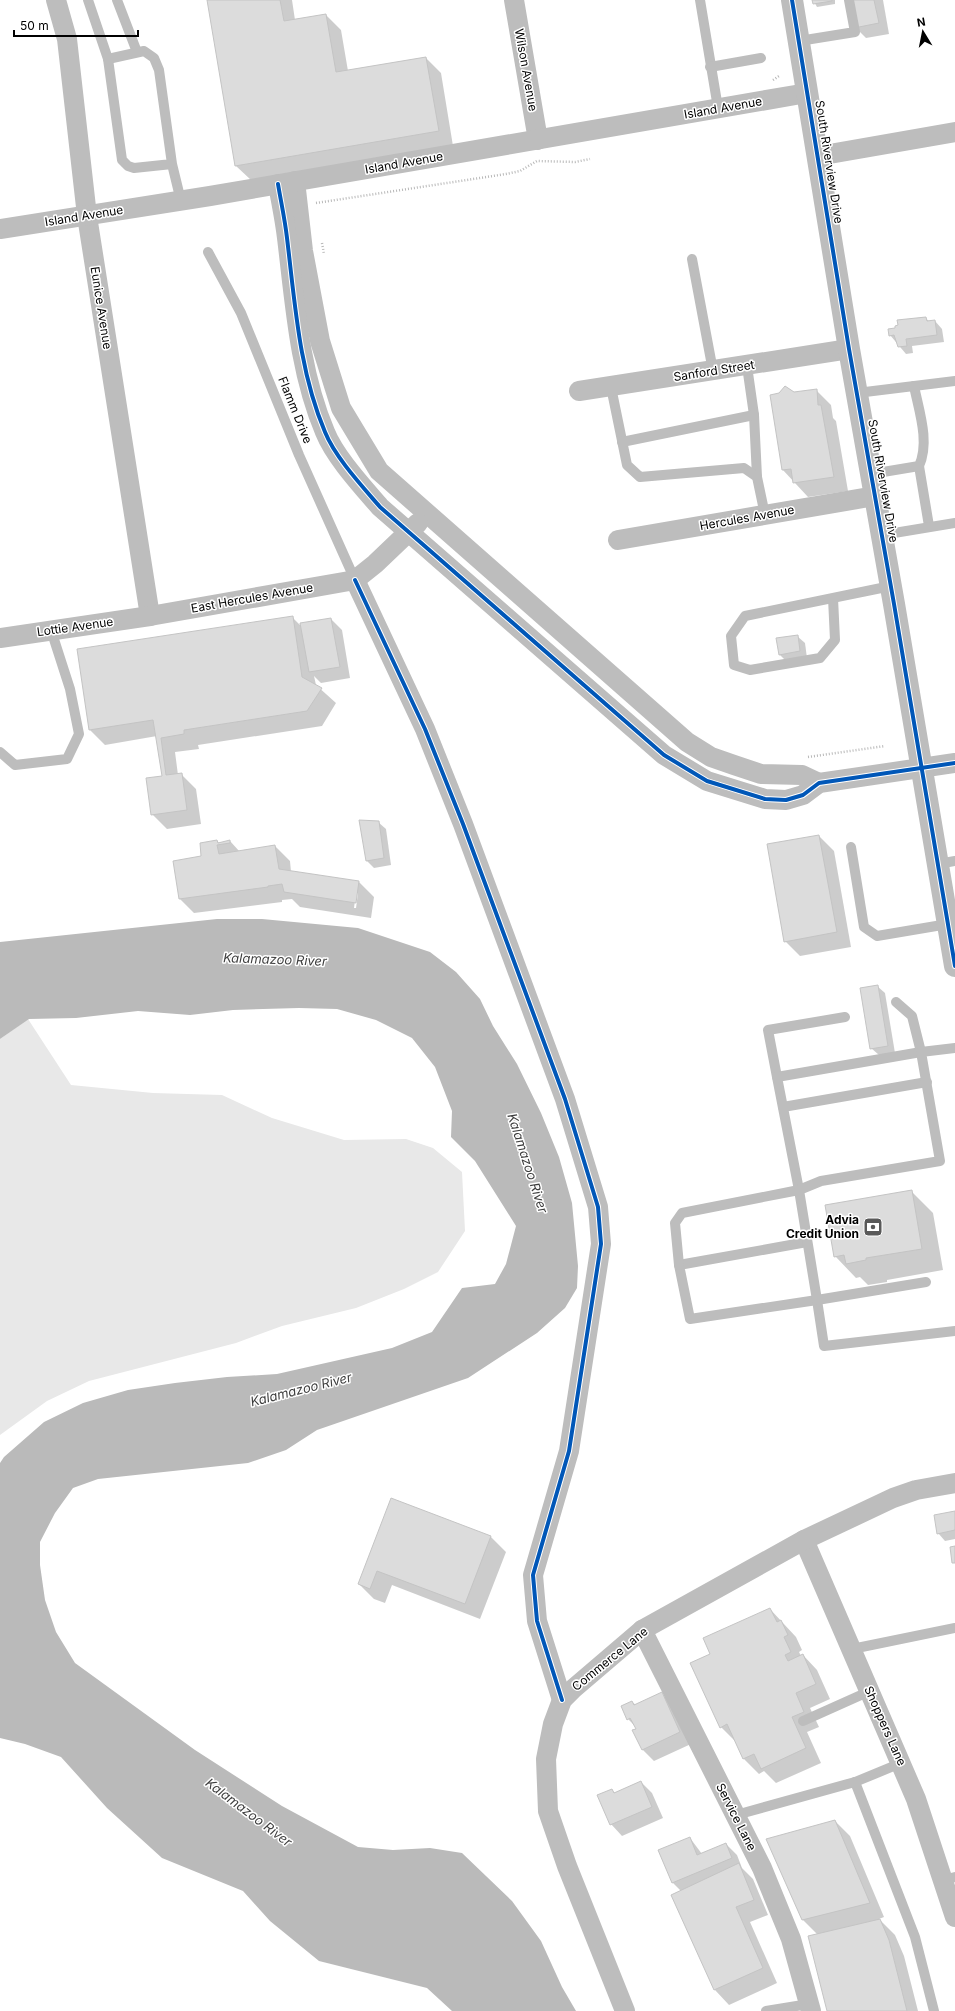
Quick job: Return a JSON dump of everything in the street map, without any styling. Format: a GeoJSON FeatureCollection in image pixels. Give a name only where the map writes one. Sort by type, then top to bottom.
{"type":"FeatureCollection","features":[{"type":"Feature","properties":{"kind":"street","name":"Eunice Avenue"},"geometry":{"type":"LineString","coordinates":[[56,0],[67,39],[87,216],[150,616]]}},
{"type":"Feature","properties":{"kind":"street","name":"Wilson Avenue"},"geometry":{"type":"LineString","coordinates":[[514,0],[538,140]]}},
{"type":"Feature","properties":{"kind":"street","name":"South Riverview Drive"},"geometry":{"type":"LineString","coordinates":[[792,0],[849,349],[876,496],[922,767],[946,863],[949,892],[948,924],[955,966]]}},
{"type":"Feature","properties":{"kind":"street","name":"Island Avenue"},"geometry":{"type":"LineString","coordinates":[[0,229],[181,201],[807,93]]}},
{"type":"Feature","properties":{"kind":"street"},"geometry":{"type":"LineString","coordinates":[[818,156],[955,132]]}},
{"type":"Feature","properties":{"kind":"street"},"geometry":{"type":"LineString","coordinates":[[286,183],[303,251],[320,341],[341,408],[379,471],[687,742],[711,757],[734,766],[762,774],[802,775],[819,783]]}},
{"type":"Feature","properties":{"kind":"street"},"geometry":{"type":"LineString","coordinates":[[286,183],[287,237],[294,312],[307,376],[325,432],[351,473],[380,507],[664,755],[707,781],[766,799],[786,800],[804,795],[819,783],[955,763]]}},
{"type":"Feature","properties":{"kind":"street","name":"Sanford Street"},"geometry":{"type":"LineString","coordinates":[[579,391],[849,349]]}},
{"type":"Feature","properties":{"kind":"street","name":"Hercules Avenue"},"geometry":{"type":"LineString","coordinates":[[618,540],[876,496]]}},
{"type":"Feature","properties":{"kind":"street"},"geometry":{"type":"LineString","coordinates":[[428,514],[375,564],[355,580],[425,729],[463,824],[565,1099],[598,1207],[601,1244],[569,1452],[533,1575],[537,1621],[562,1700]]}},
{"type":"Feature","properties":{"kind":"street","name":"East Hercules Avenue"},"geometry":{"type":"LineString","coordinates":[[150,616],[355,580]]}},
{"type":"Feature","properties":{"kind":"street","name":"Lottie Avenue"},"geometry":{"type":"LineString","coordinates":[[0,638],[150,616]]}},
{"type":"Feature","properties":{"kind":"street","name":"Commerce Lane"},"geometry":{"type":"LineString","coordinates":[[625,2011],[548,1811],[546,1759],[553,1724],[562,1700],[642,1630],[804,1540],[893,1498],[916,1490],[955,1483]]}},
{"type":"Feature","properties":{"kind":"street","name":"Shoppers Lane"},"geometry":{"type":"LineString","coordinates":[[804,1540],[901,1763],[949,1878],[955,1917]]}},
{"type":"Feature","properties":{"kind":"street","name":"Service Lane"},"geometry":{"type":"LineString","coordinates":[[642,1630],[762,1868],[791,1939],[810,2008]]}},
{"type":"Feature","properties":{"kind":"lane"},"geometry":{"type":"LineString","coordinates":[[88,0],[108,59],[122,160],[128,166],[134,168],[172,164]]}},
{"type":"Feature","properties":{"kind":"lane"},"geometry":{"type":"LineString","coordinates":[[117,0],[137,52]]}},
{"type":"Feature","properties":{"kind":"lane"},"geometry":{"type":"LineString","coordinates":[[700,0],[718,108]]}},
{"type":"Feature","properties":{"kind":"lane"},"geometry":{"type":"LineString","coordinates":[[799,41],[855,32],[849,0]]}},
{"type":"Feature","properties":{"kind":"lane"},"geometry":{"type":"LineString","coordinates":[[108,59],[144,51],[148,52],[154,58],[159,70],[172,164],[181,201]]}},
{"type":"Feature","properties":{"kind":"lane"},"geometry":{"type":"LineString","coordinates":[[710,67],[761,58]]}},
{"type":"Feature","properties":{"kind":"lane","name":"Flamm Drive"},"geometry":{"type":"LineString","coordinates":[[208,252],[241,313],[299,456],[355,580]]}},
{"type":"Feature","properties":{"kind":"lane"},"geometry":{"type":"LineString","coordinates":[[692,259],[713,371]]}},
{"type":"Feature","properties":{"kind":"lane"},"geometry":{"type":"LineString","coordinates":[[747,366],[754,415],[756,477],[765,515]]}},
{"type":"Feature","properties":{"kind":"lane"},"geometry":{"type":"LineString","coordinates":[[857,393],[955,381]]}},
{"type":"Feature","properties":{"kind":"lane"},"geometry":{"type":"LineString","coordinates":[[914,386],[923,430],[922,458],[919,466],[929,526]]}},
{"type":"Feature","properties":{"kind":"lane"},"geometry":{"type":"LineString","coordinates":[[611,387],[626,465],[640,477],[744,468],[756,477]]}},
{"type":"Feature","properties":{"kind":"lane"},"geometry":{"type":"LineString","coordinates":[[622,442],[754,415]]}},
{"type":"Feature","properties":{"kind":"lane"},"geometry":{"type":"LineString","coordinates":[[872,474],[919,466]]}},
{"type":"Feature","properties":{"kind":"lane"},"geometry":{"type":"LineString","coordinates":[[882,535],[929,526],[955,523]]}},
{"type":"Feature","properties":{"kind":"lane"},"geometry":{"type":"LineString","coordinates":[[833,598],[835,640],[820,658],[750,670],[734,665],[731,636],[745,616],[891,586]]}},
{"type":"Feature","properties":{"kind":"lane"},"geometry":{"type":"LineString","coordinates":[[0,752],[15,765],[67,759],[79,734],[70,689],[50,630]]}},
{"type":"Feature","properties":{"kind":"lane"},"geometry":{"type":"LineString","coordinates":[[850,847],[864,926],[870,933],[877,936],[948,924]]}},
{"type":"Feature","properties":{"kind":"lane"},"geometry":{"type":"LineString","coordinates":[[896,1002],[912,1016],[927,1082],[940,1161],[820,1181],[799,1190],[682,1213],[675,1223],[679,1265],[690,1319],[926,1282]]}},
{"type":"Feature","properties":{"kind":"lane"},"geometry":{"type":"LineString","coordinates":[[845,1016],[768,1030],[799,1190],[824,1346],[955,1331]]}},
{"type":"Feature","properties":{"kind":"lane"},"geometry":{"type":"LineString","coordinates":[[777,1078],[921,1052],[955,1048]]}},
{"type":"Feature","properties":{"kind":"lane"},"geometry":{"type":"LineString","coordinates":[[783,1107],[927,1082]]}},
{"type":"Feature","properties":{"kind":"lane"},"geometry":{"type":"LineString","coordinates":[[679,1265],[807,1242]]}},
{"type":"Feature","properties":{"kind":"lane"},"geometry":{"type":"LineString","coordinates":[[852,1649],[955,1628]]}},
{"type":"Feature","properties":{"kind":"lane"},"geometry":{"type":"LineString","coordinates":[[803,1720],[870,1691]]}},
{"type":"Feature","properties":{"kind":"lane"},"geometry":{"type":"LineString","coordinates":[[736,1815],[855,1782],[901,1763]]}},
{"type":"Feature","properties":{"kind":"lane"},"geometry":{"type":"LineString","coordinates":[[855,1782],[915,1937],[934,2011]]}},
{"type":"Feature","properties":{"kind":"lane"},"geometry":{"type":"LineString","coordinates":[[766,2011],[810,2008]]}},
{"type":"Feature","properties":{"kind":"path"},"geometry":{"type":"LineString","coordinates":[[317,210],[316,203],[506,174],[520,171],[538,162],[575,162],[590,159]]}},
{"type":"Feature","properties":{"kind":"path"},"geometry":{"type":"LineString","coordinates":[[322,240],[325,262]]}},
{"type":"Feature","properties":{"kind":"path"},"geometry":{"type":"LineString","coordinates":[[803,758],[885,746]]}},
{"type":"Feature","properties":{"kind":"shaded area"},"geometry":{"type":"Polygon","coordinates":[[[28,1019],[71,1085],[153,1093],[222,1095],[272,1118],[344,1140],[406,1139],[433,1148],[462,1172],[465,1231],[438,1272],[404,1289],[356,1308],[282,1326],[236,1343],[89,1381],[47,1401],[0,1435],[0,1039],[28,1019]]]}},
{"type":"Feature","properties":{"kind":"water","name":"Kalamazoo River"},"geometry":{"type":"Polygon","coordinates":[[[217,919],[262,919],[358,928],[430,952],[456,972],[480,999],[493,1026],[517,1064],[541,1113],[559,1157],[572,1203],[578,1266],[577,1288],[565,1308],[537,1333],[468,1378],[317,1430],[286,1450],[248,1463],[98,1479],[73,1488],[55,1513],[40,1542],[40,1565],[45,1600],[56,1632],[75,1663],[195,1750],[282,1806],[358,1847],[393,1850],[430,1848],[462,1853],[512,1901],[541,1941],[562,1987],[576,2011],[452,2011],[427,1988],[319,1961],[270,1921],[243,1891],[162,1858],[107,1808],[61,1757],[25,1744],[0,1738],[0,1463],[4,1457],[44,1422],[83,1403],[128,1390],[227,1377],[277,1374],[392,1348],[432,1332],[462,1288],[495,1284],[506,1264],[516,1226],[475,1161],[451,1137],[452,1111],[435,1067],[412,1038],[376,1020],[337,1009],[299,1008],[233,1010],[190,1015],[138,1011],[76,1018],[29,1019],[0,1039],[0,942],[217,919]]]}},
{"type":"Feature","properties":{"kind":"building"},"geometry":{"type":"Polygon","coordinates":[[[207,0],[280,0],[284,21],[326,14],[336,72],[426,57],[439,131],[235,166],[207,0]]]}},
{"type":"Feature","properties":{"kind":"building"},"geometry":{"type":"Polygon","coordinates":[[[812,0],[832,0],[832,1],[813,4],[812,0]]]}},
{"type":"Feature","properties":{"kind":"building"},"geometry":{"type":"Polygon","coordinates":[[[849,0],[874,0],[879,23],[854,28],[849,0]]]}},
{"type":"Feature","properties":{"kind":"building"},"geometry":{"type":"Polygon","coordinates":[[[926,317],[927,321],[935,320],[937,335],[906,339],[907,346],[898,347],[894,335],[889,336],[888,329],[895,328],[895,326],[898,325],[897,320],[926,317]]]}},
{"type":"Feature","properties":{"kind":"building"},"geometry":{"type":"Polygon","coordinates":[[[785,386],[794,392],[817,389],[818,405],[821,405],[834,477],[793,483],[791,469],[782,470],[770,395],[779,393],[785,386]]]}},
{"type":"Feature","properties":{"kind":"building"},"geometry":{"type":"Polygon","coordinates":[[[293,616],[302,677],[322,688],[307,711],[184,730],[184,734],[161,738],[166,775],[182,773],[187,810],[151,815],[146,778],[162,776],[153,720],[89,730],[77,649],[293,616]]]}},
{"type":"Feature","properties":{"kind":"building"},"geometry":{"type":"Polygon","coordinates":[[[331,618],[340,667],[309,672],[300,623],[331,618]]]}},
{"type":"Feature","properties":{"kind":"building"},"geometry":{"type":"Polygon","coordinates":[[[798,635],[800,651],[779,655],[776,638],[798,635]]]}},
{"type":"Feature","properties":{"kind":"building"},"geometry":{"type":"Polygon","coordinates":[[[359,820],[379,821],[384,858],[366,861],[359,820]]]}},
{"type":"Feature","properties":{"kind":"building"},"geometry":{"type":"Polygon","coordinates":[[[819,835],[837,932],[784,942],[767,844],[819,835]]]}},
{"type":"Feature","properties":{"kind":"building"},"geometry":{"type":"Polygon","coordinates":[[[217,840],[218,843],[230,840],[230,843],[217,845],[219,854],[275,845],[279,869],[359,881],[356,903],[284,892],[282,884],[179,899],[173,861],[201,856],[200,843],[217,840]]]}},
{"type":"Feature","properties":{"kind":"building"},"geometry":{"type":"Polygon","coordinates":[[[878,985],[888,1046],[870,1049],[860,988],[878,985]]]}},
{"type":"Feature","properties":{"kind":"building","name":"Advia Credit Union"},"geometry":{"type":"Polygon","coordinates":[[[912,1190],[922,1249],[866,1258],[866,1260],[846,1264],[844,1255],[834,1257],[825,1205],[912,1190]]]}},
{"type":"Feature","properties":{"kind":"building"},"geometry":{"type":"Polygon","coordinates":[[[391,1498],[491,1536],[465,1604],[377,1571],[370,1589],[358,1584],[391,1498]]]}},
{"type":"Feature","properties":{"kind":"building"},"geometry":{"type":"Polygon","coordinates":[[[955,1511],[955,1530],[937,1534],[934,1515],[955,1511]]]}},
{"type":"Feature","properties":{"kind":"building"},"geometry":{"type":"Polygon","coordinates":[[[955,1546],[955,1563],[952,1563],[950,1547],[955,1546]]]}},
{"type":"Feature","properties":{"kind":"building"},"geometry":{"type":"Polygon","coordinates":[[[770,1608],[777,1622],[781,1620],[788,1635],[784,1637],[791,1652],[785,1655],[788,1661],[803,1654],[816,1684],[796,1693],[804,1712],[792,1717],[806,1748],[761,1769],[754,1754],[743,1759],[727,1724],[720,1728],[690,1663],[710,1654],[703,1638],[770,1608]]]}},
{"type":"Feature","properties":{"kind":"building"},"geometry":{"type":"Polygon","coordinates":[[[662,1692],[680,1732],[642,1750],[632,1730],[636,1729],[630,1718],[627,1720],[621,1706],[632,1701],[634,1705],[662,1692]]]}},
{"type":"Feature","properties":{"kind":"building"},"geometry":{"type":"Polygon","coordinates":[[[641,1781],[652,1807],[610,1825],[597,1795],[612,1789],[614,1793],[641,1781]]]}},
{"type":"Feature","properties":{"kind":"building"},"geometry":{"type":"Polygon","coordinates":[[[835,1820],[870,1903],[802,1920],[766,1839],[835,1820]]]}},
{"type":"Feature","properties":{"kind":"building"},"geometry":{"type":"Polygon","coordinates":[[[690,1837],[697,1855],[726,1843],[732,1858],[672,1883],[658,1850],[690,1837]]]}},
{"type":"Feature","properties":{"kind":"building"},"geometry":{"type":"Polygon","coordinates":[[[739,1863],[754,1900],[736,1907],[763,1968],[714,1990],[671,1895],[739,1863]]]}},
{"type":"Feature","properties":{"kind":"building"},"geometry":{"type":"Polygon","coordinates":[[[880,1919],[889,1940],[907,2011],[827,2011],[808,1936],[880,1919]]]}},
{"type":"Feature","properties":{"kind":"cycle path"},"geometry":{"type":"LineString","coordinates":[[792,0],[849,349],[955,966]]}},
{"type":"Feature","properties":{"kind":"cycle path"},"geometry":{"type":"LineString","coordinates":[[278,184],[286,231],[299,336],[309,385],[325,432],[335,451],[380,507],[664,755],[707,781],[765,799],[786,800],[803,795],[819,783],[955,763]]}},
{"type":"Feature","properties":{"kind":"cycle path"},"geometry":{"type":"LineString","coordinates":[[355,580],[425,729],[463,824],[565,1099],[598,1207],[601,1244],[569,1451],[533,1575],[537,1621],[562,1700]]}},
{"type":"Feature","properties":{"kind":"place","name":"Advia Credit Union"},"geometry":{"type":"Point","coordinates":[873,1227]}}]}
